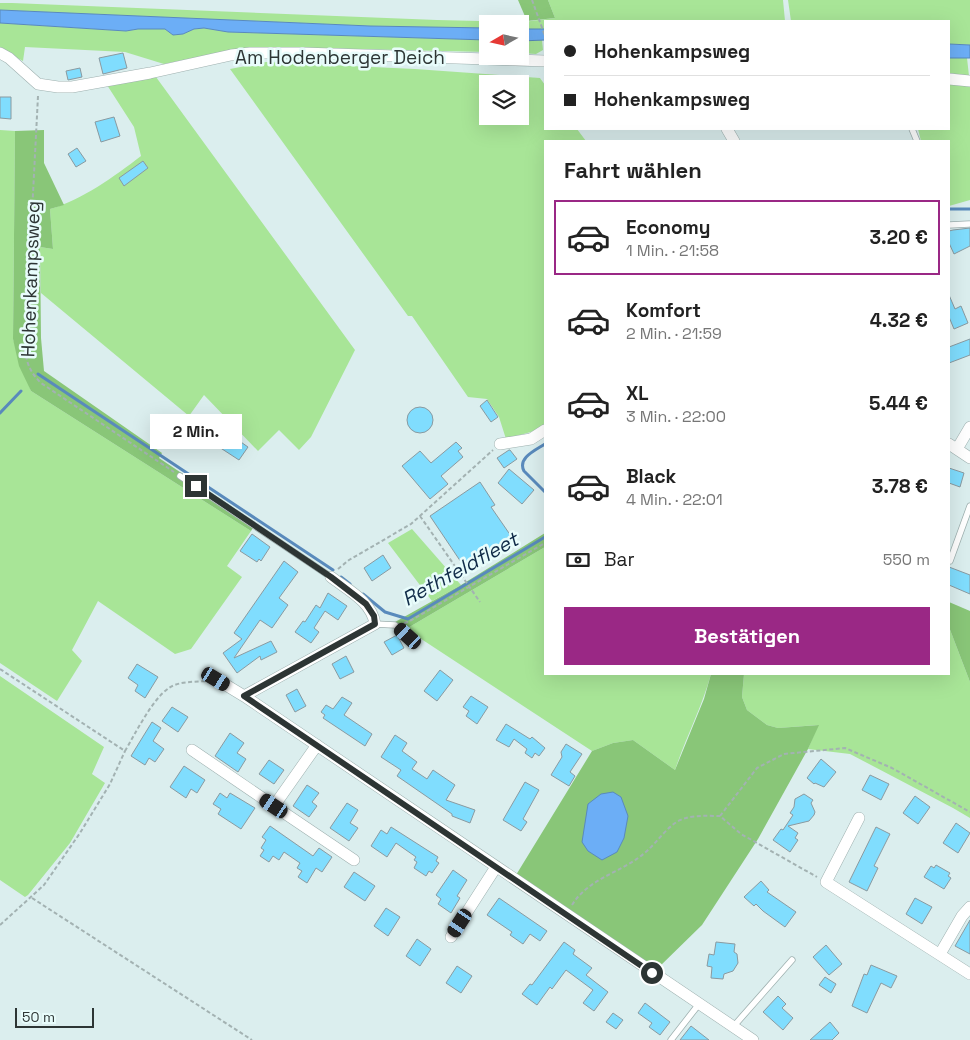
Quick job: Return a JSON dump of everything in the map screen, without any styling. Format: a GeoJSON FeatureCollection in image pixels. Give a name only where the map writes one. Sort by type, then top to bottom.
{"type":"FeatureCollection","features":[{"type":"Feature","properties":{"kind":"street"},"geometry":{"type":"LineString","coordinates":[[0,53],[9,58],[38,84]]}},
{"type":"Feature","properties":{"kind":"street","name":"Am Hodenberger Deich"},"geometry":{"type":"LineString","coordinates":[[38,84],[72,87],[150,73],[231,55],[250,53],[544,61]]}},
{"type":"Feature","properties":{"kind":"street"},"geometry":{"type":"LineString","coordinates":[[950,79],[970,81]]}},
{"type":"Feature","properties":{"kind":"street"},"geometry":{"type":"LineString","coordinates":[[970,427],[953,447],[970,458]]}},
{"type":"Feature","properties":{"kind":"street"},"geometry":{"type":"LineString","coordinates":[[500,444],[530,439],[544,431]]}},
{"type":"Feature","properties":{"kind":"street"},"geometry":{"type":"LineString","coordinates":[[244,696],[375,624],[374,616],[366,604],[331,577]]}},
{"type":"Feature","properties":{"kind":"street"},"geometry":{"type":"LineString","coordinates":[[216,679],[317,745],[752,1040]]}},
{"type":"Feature","properties":{"kind":"street"},"geometry":{"type":"LineString","coordinates":[[274,806],[317,745]]}},
{"type":"Feature","properties":{"kind":"street"},"geometry":{"type":"LineString","coordinates":[[192,750],[354,860]]}},
{"type":"Feature","properties":{"kind":"street"},"geometry":{"type":"LineString","coordinates":[[859,818],[826,882],[970,974]]}},
{"type":"Feature","properties":{"kind":"street"},"geometry":{"type":"LineString","coordinates":[[451,937],[496,867]]}},
{"type":"Feature","properties":{"kind":"street"},"geometry":{"type":"LineString","coordinates":[[940,954],[962,916],[970,907]]}},
{"type":"Feature","properties":{"kind":"lane"},"geometry":{"type":"LineString","coordinates":[[950,225],[969,224]]}},
{"type":"Feature","properties":{"kind":"lane"},"geometry":{"type":"LineString","coordinates":[[180,476],[331,577]]}},
{"type":"Feature","properties":{"kind":"lane"},"geometry":{"type":"LineString","coordinates":[[950,561],[970,506]]}},
{"type":"Feature","properties":{"kind":"lane"},"geometry":{"type":"LineString","coordinates":[[375,624],[395,624],[408,636]]}},
{"type":"Feature","properties":{"kind":"lane"},"geometry":{"type":"LineString","coordinates":[[733,1027],[792,960]]}},
{"type":"Feature","properties":{"kind":"lane"},"geometry":{"type":"LineString","coordinates":[[671,1040],[699,1004]]}},
{"type":"Feature","properties":{"kind":"path"},"geometry":{"type":"LineString","coordinates":[[532,0],[544,33]]}},
{"type":"Feature","properties":{"kind":"path","name":"Hohenkampsweg"},"geometry":{"type":"LineString","coordinates":[[38,84],[25,350],[26,363],[32,374],[41,383],[180,476]]}},
{"type":"Feature","properties":{"kind":"path"},"geometry":{"type":"LineString","coordinates":[[331,577],[349,560],[411,524],[500,444]]}},
{"type":"Feature","properties":{"kind":"path"},"geometry":{"type":"LineString","coordinates":[[420,516],[480,602]]}},
{"type":"Feature","properties":{"kind":"path"},"geometry":{"type":"LineString","coordinates":[[395,624],[408,622],[544,544]]}},
{"type":"Feature","properties":{"kind":"path"},"geometry":{"type":"LineString","coordinates":[[0,669],[125,751]]}},
{"type":"Feature","properties":{"kind":"path"},"geometry":{"type":"LineString","coordinates":[[0,924],[32,898],[44,885],[80,833],[110,784],[125,751],[156,701],[168,688],[178,684],[216,679]]}},
{"type":"Feature","properties":{"kind":"path"},"geometry":{"type":"LineString","coordinates":[[720,816],[757,768],[784,754],[845,748],[892,768],[970,812]]}},
{"type":"Feature","properties":{"kind":"path"},"geometry":{"type":"LineString","coordinates":[[566,915],[574,901],[594,882],[647,851],[675,823],[686,818],[720,816],[742,834],[826,882]]}},
{"type":"Feature","properties":{"kind":"path"},"geometry":{"type":"LineString","coordinates":[[32,898],[252,1040]]}},
{"type":"Feature","properties":{"kind":"green space"},"geometry":{"type":"Polygon","coordinates":[[[518,0],[548,0],[555,18],[529,21],[529,15],[524,15],[518,0]]]}},
{"type":"Feature","properties":{"kind":"green space"},"geometry":{"type":"Polygon","coordinates":[[[548,0],[783,0],[785,20],[544,20],[544,29],[529,29],[529,21],[555,18],[548,0]]]}},
{"type":"Feature","properties":{"kind":"green space"},"geometry":{"type":"Polygon","coordinates":[[[788,0],[970,0],[970,45],[950,44],[950,20],[791,20],[788,0]]]}},
{"type":"Feature","properties":{"kind":"green space"},"geometry":{"type":"Polygon","coordinates":[[[0,3],[12,3],[479,21],[479,28],[370,26],[0,10],[0,3]]]}},
{"type":"Feature","properties":{"kind":"green space"},"geometry":{"type":"Polygon","coordinates":[[[0,23],[126,31],[165,29],[173,35],[204,28],[228,32],[479,40],[479,52],[268,47],[233,50],[164,64],[125,52],[25,47],[23,61],[0,49],[0,23]]]}},
{"type":"Feature","properties":{"kind":"green space"},"geometry":{"type":"Polygon","coordinates":[[[542,40],[543,50],[536,54],[529,54],[529,41],[542,40]]]}},
{"type":"Feature","properties":{"kind":"green space"},"geometry":{"type":"Polygon","coordinates":[[[950,58],[967,58],[969,76],[950,73],[950,58]]]}},
{"type":"Feature","properties":{"kind":"green space"},"geometry":{"type":"Polygon","coordinates":[[[266,62],[498,75],[479,75],[479,125],[529,125],[529,77],[540,78],[544,84],[544,130],[578,130],[585,140],[544,140],[544,425],[534,431],[506,439],[499,417],[487,399],[468,397],[412,316],[408,316],[230,69],[266,62]]]}},
{"type":"Feature","properties":{"kind":"green space"},"geometry":{"type":"Polygon","coordinates":[[[156,77],[355,350],[311,437],[299,450],[279,430],[258,451],[204,395],[189,416],[41,293],[40,247],[53,249],[50,209],[86,194],[141,156],[134,127],[107,85],[156,77]]]}},
{"type":"Feature","properties":{"kind":"green space"},"geometry":{"type":"Polygon","coordinates":[[[950,84],[970,86],[970,200],[950,206],[950,140],[921,140],[918,130],[950,130],[950,84]]]}},
{"type":"Feature","properties":{"kind":"green space"},"geometry":{"type":"Polygon","coordinates":[[[0,130],[15,131],[13,339],[31,391],[251,531],[227,566],[242,577],[191,649],[175,654],[98,601],[72,650],[82,661],[57,701],[0,663],[0,130]]]}},
{"type":"Feature","properties":{"kind":"green space"},"geometry":{"type":"Polygon","coordinates":[[[44,130],[44,163],[64,205],[50,209],[53,249],[40,247],[41,338],[44,371],[162,453],[159,458],[256,523],[251,531],[31,391],[19,366],[13,339],[15,131],[44,130]]]}},
{"type":"Feature","properties":{"kind":"green space"},"geometry":{"type":"Polygon","coordinates":[[[412,529],[461,585],[432,601],[388,543],[412,529]]]}},
{"type":"Feature","properties":{"kind":"green space"},"geometry":{"type":"Polygon","coordinates":[[[544,534],[544,548],[406,629],[395,622],[461,585],[544,534]]]}},
{"type":"Feature","properties":{"kind":"green space"},"geometry":{"type":"Polygon","coordinates":[[[544,548],[544,675],[711,675],[675,770],[633,740],[613,743],[592,751],[406,629],[544,548]]]}},
{"type":"Feature","properties":{"kind":"green space"},"geometry":{"type":"Polygon","coordinates":[[[950,602],[970,611],[970,682],[950,630],[950,602]]]}},
{"type":"Feature","properties":{"kind":"green space"},"geometry":{"type":"Polygon","coordinates":[[[950,630],[970,682],[970,818],[850,754],[808,749],[818,725],[778,728],[767,725],[747,710],[742,697],[744,675],[950,675],[950,630]]]}},
{"type":"Feature","properties":{"kind":"green space"},"geometry":{"type":"Polygon","coordinates":[[[711,675],[744,675],[742,697],[747,710],[767,725],[778,728],[819,725],[808,749],[758,839],[702,925],[657,969],[516,875],[592,751],[613,743],[633,740],[675,770],[704,699],[711,675]]]}},
{"type":"Feature","properties":{"kind":"green space"},"geometry":{"type":"Polygon","coordinates":[[[0,676],[104,747],[92,774],[105,783],[70,843],[25,897],[0,880],[0,676]]]}},
{"type":"Feature","properties":{"kind":"water"},"geometry":{"type":"Polygon","coordinates":[[[0,10],[370,26],[479,28],[479,40],[228,32],[204,28],[173,35],[165,29],[126,31],[0,23],[0,10]]]}},
{"type":"Feature","properties":{"kind":"water"},"geometry":{"type":"Polygon","coordinates":[[[529,29],[544,29],[544,40],[529,41],[529,29]]]}},
{"type":"Feature","properties":{"kind":"water"},"geometry":{"type":"Polygon","coordinates":[[[950,44],[970,45],[970,58],[950,58],[950,44]]]}},
{"type":"Feature","properties":{"kind":"water"},"geometry":{"type":"Polygon","coordinates":[[[613,792],[621,797],[628,816],[624,838],[617,852],[602,860],[588,851],[582,842],[588,804],[601,794],[613,792]]]}},
{"type":"Feature","properties":{"kind":"building"},"geometry":{"type":"Polygon","coordinates":[[[123,53],[127,68],[103,74],[99,58],[123,53]]]}},
{"type":"Feature","properties":{"kind":"building"},"geometry":{"type":"Polygon","coordinates":[[[80,68],[82,77],[68,80],[66,71],[80,68]]]}},
{"type":"Feature","properties":{"kind":"building"},"geometry":{"type":"Polygon","coordinates":[[[0,97],[11,97],[11,119],[0,118],[0,97]]]}},
{"type":"Feature","properties":{"kind":"building"},"geometry":{"type":"Polygon","coordinates":[[[114,117],[120,136],[101,142],[95,122],[114,117]]]}},
{"type":"Feature","properties":{"kind":"building"},"geometry":{"type":"Polygon","coordinates":[[[77,148],[86,161],[76,167],[68,154],[77,148]]]}},
{"type":"Feature","properties":{"kind":"building"},"geometry":{"type":"Polygon","coordinates":[[[143,161],[148,168],[124,186],[119,178],[143,161]]]}},
{"type":"Feature","properties":{"kind":"building"},"geometry":{"type":"Polygon","coordinates":[[[970,228],[970,246],[954,254],[950,245],[950,231],[970,228]]]}},
{"type":"Feature","properties":{"kind":"building"},"geometry":{"type":"Polygon","coordinates":[[[950,297],[955,309],[961,306],[968,323],[954,329],[950,319],[950,297]]]}},
{"type":"Feature","properties":{"kind":"building"},"geometry":{"type":"Polygon","coordinates":[[[970,339],[970,355],[950,363],[950,347],[970,339]]]}},
{"type":"Feature","properties":{"kind":"building"},"geometry":{"type":"Polygon","coordinates":[[[487,400],[498,417],[491,422],[480,406],[487,400]]]}},
{"type":"Feature","properties":{"kind":"building"},"geometry":{"type":"Polygon","coordinates":[[[420,407],[429,411],[433,420],[429,429],[420,433],[411,429],[407,420],[411,411],[420,407]]]}},
{"type":"Feature","properties":{"kind":"building"},"geometry":{"type":"Polygon","coordinates":[[[199,420],[211,428],[204,439],[192,431],[199,420]]]}},
{"type":"Feature","properties":{"kind":"building"},"geometry":{"type":"Polygon","coordinates":[[[228,433],[248,447],[239,460],[219,447],[228,433]]]}},
{"type":"Feature","properties":{"kind":"building"},"geometry":{"type":"Polygon","coordinates":[[[456,442],[462,448],[458,451],[463,457],[441,476],[448,484],[430,499],[402,466],[420,451],[431,463],[456,442]]]}},
{"type":"Feature","properties":{"kind":"building"},"geometry":{"type":"Polygon","coordinates":[[[509,450],[517,459],[504,468],[497,458],[509,450]]]}},
{"type":"Feature","properties":{"kind":"building"},"geometry":{"type":"Polygon","coordinates":[[[950,468],[964,473],[960,487],[950,483],[950,468]]]}},
{"type":"Feature","properties":{"kind":"building"},"geometry":{"type":"Polygon","coordinates":[[[509,469],[534,490],[522,504],[498,483],[509,469]]]}},
{"type":"Feature","properties":{"kind":"building"},"geometry":{"type":"Polygon","coordinates":[[[480,482],[495,505],[491,507],[511,536],[465,568],[430,516],[480,482]]]}},
{"type":"Feature","properties":{"kind":"building"},"geometry":{"type":"Polygon","coordinates":[[[252,534],[270,547],[261,561],[259,559],[257,562],[240,551],[252,534]]]}},
{"type":"Feature","properties":{"kind":"building"},"geometry":{"type":"Polygon","coordinates":[[[383,555],[391,568],[372,581],[364,568],[383,555]]]}},
{"type":"Feature","properties":{"kind":"building"},"geometry":{"type":"Polygon","coordinates":[[[284,561],[298,572],[279,598],[288,605],[272,628],[260,620],[234,658],[271,641],[277,652],[261,660],[260,656],[237,673],[223,653],[242,639],[234,633],[284,561]]]}},
{"type":"Feature","properties":{"kind":"building"},"geometry":{"type":"Polygon","coordinates":[[[950,567],[970,575],[970,594],[950,585],[950,567]]]}},
{"type":"Feature","properties":{"kind":"building"},"geometry":{"type":"Polygon","coordinates":[[[328,593],[347,606],[338,620],[325,611],[314,628],[319,632],[311,643],[295,632],[303,621],[305,622],[316,605],[320,608],[328,593]]]}},
{"type":"Feature","properties":{"kind":"building"},"geometry":{"type":"Polygon","coordinates":[[[397,635],[404,648],[392,655],[384,642],[397,635]]]}},
{"type":"Feature","properties":{"kind":"building"},"geometry":{"type":"Polygon","coordinates":[[[346,656],[354,672],[340,679],[332,664],[346,656]]]}},
{"type":"Feature","properties":{"kind":"building"},"geometry":{"type":"Polygon","coordinates":[[[137,664],[158,677],[145,698],[135,691],[138,685],[128,678],[137,664]]]}},
{"type":"Feature","properties":{"kind":"building"},"geometry":{"type":"Polygon","coordinates":[[[440,670],[453,680],[437,701],[424,691],[440,670]]]}},
{"type":"Feature","properties":{"kind":"building"},"geometry":{"type":"Polygon","coordinates":[[[297,689],[306,706],[295,712],[286,695],[297,689]]]}},
{"type":"Feature","properties":{"kind":"building"},"geometry":{"type":"Polygon","coordinates":[[[471,696],[488,707],[477,724],[466,716],[469,711],[463,707],[471,696]]]}},
{"type":"Feature","properties":{"kind":"building"},"geometry":{"type":"Polygon","coordinates":[[[342,697],[352,703],[344,715],[372,734],[365,746],[323,718],[325,715],[321,712],[326,705],[333,709],[342,697]]]}},
{"type":"Feature","properties":{"kind":"building"},"geometry":{"type":"Polygon","coordinates":[[[172,707],[188,717],[178,732],[162,721],[172,707]]]}},
{"type":"Feature","properties":{"kind":"building"},"geometry":{"type":"Polygon","coordinates":[[[152,722],[161,728],[153,741],[164,749],[155,762],[149,758],[145,765],[131,756],[152,722]]]}},
{"type":"Feature","properties":{"kind":"building"},"geometry":{"type":"Polygon","coordinates":[[[506,724],[530,739],[532,737],[545,748],[539,756],[535,753],[532,758],[525,753],[527,749],[514,739],[509,747],[496,740],[506,724]]]}},
{"type":"Feature","properties":{"kind":"building"},"geometry":{"type":"Polygon","coordinates":[[[230,733],[244,743],[237,753],[246,759],[238,772],[215,756],[230,733]]]}},
{"type":"Feature","properties":{"kind":"building"},"geometry":{"type":"Polygon","coordinates":[[[395,735],[407,743],[402,751],[417,762],[412,769],[427,779],[433,770],[455,785],[446,800],[475,810],[470,823],[452,816],[452,814],[397,776],[401,770],[381,757],[395,735]]]}},
{"type":"Feature","properties":{"kind":"building"},"geometry":{"type":"Polygon","coordinates":[[[566,744],[582,754],[570,772],[575,776],[569,786],[551,775],[562,757],[561,752],[566,744]]]}},
{"type":"Feature","properties":{"kind":"building"},"geometry":{"type":"Polygon","coordinates":[[[821,759],[836,772],[824,787],[814,784],[807,778],[821,759]]]}},
{"type":"Feature","properties":{"kind":"building"},"geometry":{"type":"Polygon","coordinates":[[[269,760],[284,770],[274,784],[259,774],[269,760]]]}},
{"type":"Feature","properties":{"kind":"building"},"geometry":{"type":"Polygon","coordinates":[[[184,766],[205,780],[197,793],[191,789],[186,798],[170,787],[184,766]]]}},
{"type":"Feature","properties":{"kind":"building"},"geometry":{"type":"Polygon","coordinates":[[[870,775],[889,784],[881,800],[862,790],[870,775]]]}},
{"type":"Feature","properties":{"kind":"building"},"geometry":{"type":"Polygon","coordinates":[[[525,782],[539,790],[523,819],[527,822],[521,831],[503,820],[525,782]]]}},
{"type":"Feature","properties":{"kind":"building"},"geometry":{"type":"Polygon","coordinates":[[[307,785],[319,793],[312,802],[317,806],[309,817],[293,806],[307,785]]]}},
{"type":"Feature","properties":{"kind":"building"},"geometry":{"type":"Polygon","coordinates":[[[220,793],[227,798],[230,793],[255,808],[241,829],[218,814],[221,809],[213,804],[220,793]]]}},
{"type":"Feature","properties":{"kind":"building"},"geometry":{"type":"Polygon","coordinates":[[[804,794],[813,800],[811,803],[815,812],[809,821],[788,826],[798,833],[795,838],[798,840],[790,852],[773,840],[781,829],[783,830],[793,815],[790,813],[794,807],[795,799],[804,794]]]}},
{"type":"Feature","properties":{"kind":"building"},"geometry":{"type":"Polygon","coordinates":[[[915,796],[930,807],[918,824],[903,813],[915,796]]]}},
{"type":"Feature","properties":{"kind":"building"},"geometry":{"type":"Polygon","coordinates":[[[347,803],[358,810],[350,823],[358,828],[349,841],[330,828],[347,803]]]}},
{"type":"Feature","properties":{"kind":"building"},"geometry":{"type":"Polygon","coordinates":[[[956,823],[970,833],[958,853],[943,843],[956,823]]]}},
{"type":"Feature","properties":{"kind":"building"},"geometry":{"type":"Polygon","coordinates":[[[270,826],[313,856],[319,848],[332,857],[322,872],[316,868],[307,883],[298,877],[302,871],[297,868],[300,863],[284,852],[279,860],[273,856],[269,862],[260,856],[264,850],[261,848],[266,840],[262,837],[270,826]]]}},
{"type":"Feature","properties":{"kind":"building"},"geometry":{"type":"Polygon","coordinates":[[[391,827],[438,857],[436,861],[439,863],[432,873],[429,871],[426,876],[414,868],[417,862],[414,860],[416,857],[396,843],[387,857],[371,846],[381,830],[387,834],[391,827]]]}},
{"type":"Feature","properties":{"kind":"building"},"geometry":{"type":"Polygon","coordinates":[[[876,827],[890,834],[874,866],[878,868],[867,891],[849,882],[876,827]]]}},
{"type":"Feature","properties":{"kind":"building"},"geometry":{"type":"Polygon","coordinates":[[[936,865],[950,873],[948,876],[951,878],[944,889],[924,877],[931,866],[934,868],[936,865]]]}},
{"type":"Feature","properties":{"kind":"building"},"geometry":{"type":"Polygon","coordinates":[[[453,870],[467,880],[457,896],[460,898],[451,913],[438,904],[441,899],[436,895],[453,870]]]}},
{"type":"Feature","properties":{"kind":"building"},"geometry":{"type":"Polygon","coordinates":[[[354,872],[375,886],[365,901],[344,887],[354,872]]]}},
{"type":"Feature","properties":{"kind":"building"},"geometry":{"type":"Polygon","coordinates":[[[761,881],[769,890],[767,892],[796,912],[785,927],[744,897],[761,881]]]}},
{"type":"Feature","properties":{"kind":"building"},"geometry":{"type":"Polygon","coordinates":[[[499,898],[547,931],[540,941],[530,934],[523,944],[510,935],[512,932],[487,915],[499,898]]]}},
{"type":"Feature","properties":{"kind":"building"},"geometry":{"type":"Polygon","coordinates":[[[915,898],[932,907],[922,924],[906,914],[915,898]]]}},
{"type":"Feature","properties":{"kind":"building"},"geometry":{"type":"Polygon","coordinates":[[[386,908],[400,917],[388,936],[374,926],[386,908]]]}},
{"type":"Feature","properties":{"kind":"building"},"geometry":{"type":"Polygon","coordinates":[[[970,920],[970,954],[955,946],[970,920]]]}},
{"type":"Feature","properties":{"kind":"building"},"geometry":{"type":"Polygon","coordinates":[[[417,939],[431,949],[420,966],[406,956],[417,939]]]}},
{"type":"Feature","properties":{"kind":"building"},"geometry":{"type":"Polygon","coordinates":[[[564,942],[575,950],[573,954],[592,968],[586,975],[608,992],[594,1011],[583,1003],[593,990],[566,970],[537,1005],[522,994],[530,984],[532,985],[564,942]]]}},
{"type":"Feature","properties":{"kind":"building"},"geometry":{"type":"Polygon","coordinates":[[[716,942],[735,944],[734,952],[737,954],[738,963],[733,971],[724,974],[723,979],[711,978],[712,967],[707,966],[709,954],[714,955],[716,942]]]}},
{"type":"Feature","properties":{"kind":"building"},"geometry":{"type":"Polygon","coordinates":[[[826,945],[842,964],[829,975],[813,957],[826,945]]]}},
{"type":"Feature","properties":{"kind":"building"},"geometry":{"type":"Polygon","coordinates":[[[871,965],[897,976],[891,988],[881,983],[867,1013],[852,1006],[864,974],[867,975],[871,965]]]}},
{"type":"Feature","properties":{"kind":"building"},"geometry":{"type":"Polygon","coordinates":[[[457,966],[472,976],[461,993],[446,983],[457,966]]]}},
{"type":"Feature","properties":{"kind":"building"},"geometry":{"type":"Polygon","coordinates":[[[825,977],[836,984],[831,993],[819,985],[825,977]]]}},
{"type":"Feature","properties":{"kind":"building"},"geometry":{"type":"Polygon","coordinates":[[[778,996],[786,1004],[782,1008],[793,1018],[783,1030],[763,1012],[778,996]]]}},
{"type":"Feature","properties":{"kind":"building"},"geometry":{"type":"Polygon","coordinates":[[[645,1003],[670,1022],[660,1035],[649,1027],[652,1023],[638,1013],[645,1003]]]}},
{"type":"Feature","properties":{"kind":"building"},"geometry":{"type":"Polygon","coordinates":[[[613,1013],[623,1020],[616,1029],[606,1022],[613,1013]]]}},
{"type":"Feature","properties":{"kind":"building"},"geometry":{"type":"Polygon","coordinates":[[[830,1022],[839,1033],[832,1040],[810,1040],[830,1022]]]}},
{"type":"Feature","properties":{"kind":"building"},"geometry":{"type":"Polygon","coordinates":[[[691,1026],[709,1040],[680,1040],[691,1026]]]}},
{"type":"Feature","properties":{"kind":"waterway","name":"Rethfeldfleet"},"geometry":{"type":"LineString","coordinates":[[950,209],[970,209]]}},
{"type":"Feature","properties":{"kind":"waterway","name":"Rethfeldfleet"},"geometry":{"type":"LineString","coordinates":[[38,374],[333,570]]}},
{"type":"Feature","properties":{"kind":"waterway","name":"Rethfeldfleet"},"geometry":{"type":"LineString","coordinates":[[0,413],[21,391]]}},
{"type":"Feature","properties":{"kind":"waterway","name":"Rethfeldfleet"},"geometry":{"type":"LineString","coordinates":[[544,445],[528,455],[523,462],[524,471],[544,491]]}},
{"type":"Feature","properties":{"kind":"waterway","name":"Rethfeldfleet"},"geometry":{"type":"LineString","coordinates":[[363,594],[385,612],[408,619],[544,538]]}},
{"type":"Feature","properties":{"kind":"waterway","name":"Rethfeldfleet"},"geometry":{"type":"LineString","coordinates":[[341,577],[350,584]]}},
{"type":"Feature","properties":{"kind":"route"},"geometry":{"type":"LineString","coordinates":[[196,486],[331,577],[366,604],[374,616],[375,624],[244,696],[652,973]]}}]}
